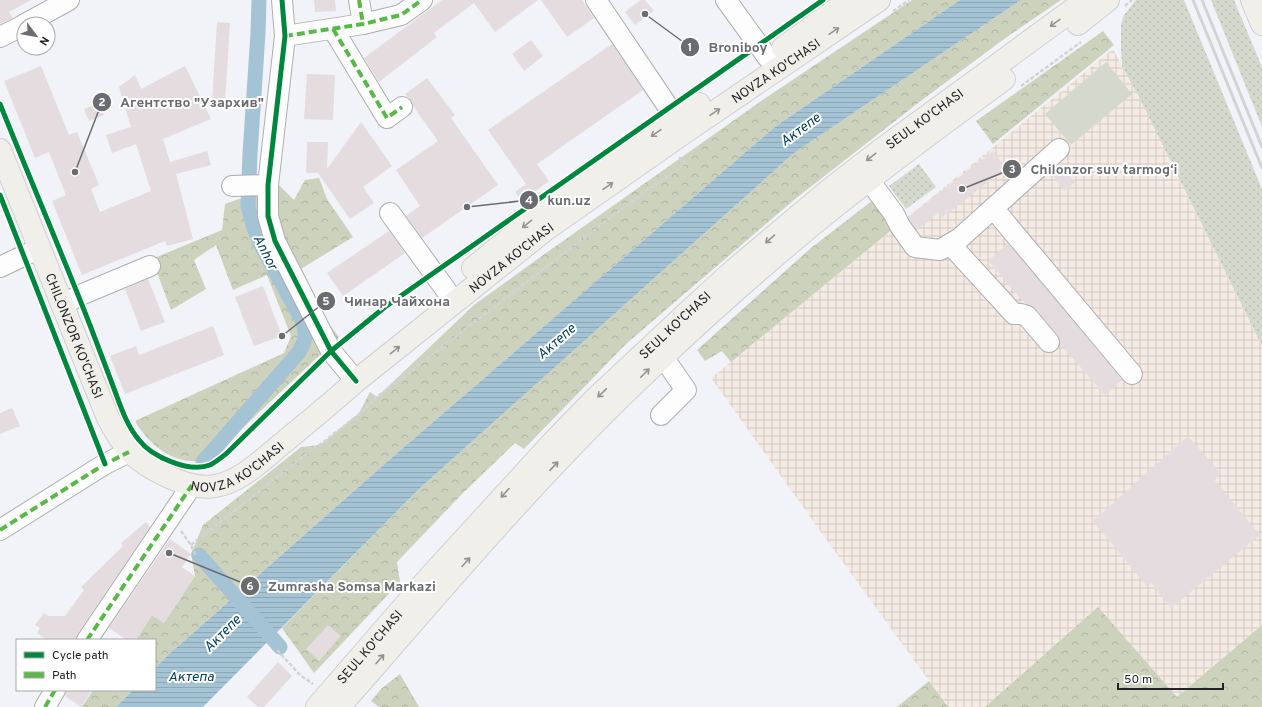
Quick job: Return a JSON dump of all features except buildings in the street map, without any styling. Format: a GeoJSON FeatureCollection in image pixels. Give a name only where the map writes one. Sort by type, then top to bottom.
{"type":"FeatureCollection","features":[{"type":"Feature","properties":{"kind":"main road","name":"NOVZA KO'CHASI"},"geometry":{"type":"LineString","coordinates":[[352,376],[680,126],[763,52],[849,0]]}},
{"type":"Feature","properties":{"kind":"main road","name":"SEUL KO'CHASI"},"geometry":{"type":"LineString","coordinates":[[349,682],[426,581],[597,397],[689,311],[752,255],[828,191],[877,153],[1086,0]]}},
{"type":"Feature","properties":{"kind":"main road"},"geometry":{"type":"LineString","coordinates":[[1252,0],[1262,24]]}},
{"type":"Feature","properties":{"kind":"main road","name":"SEUL KO'CHASI"},"geometry":{"type":"LineString","coordinates":[[328,700],[349,682],[436,595],[519,503],[605,413],[741,285],[836,205],[869,180],[1083,20],[1115,4]]}},
{"type":"Feature","properties":{"kind":"main road","name":"NOVZA KO'CHASI"},"geometry":{"type":"LineString","coordinates":[[192,476],[203,486],[215,486],[231,481],[248,470],[326,408],[352,376],[446,290],[535,218],[680,126],[884,7]]}},
{"type":"Feature","properties":{"kind":"main road","name":"CHILONZOR KO'CHASI"},"geometry":{"type":"LineString","coordinates":[[7,145],[40,248],[108,418],[120,441],[129,452],[140,461],[158,472],[175,480],[192,476]]}},
{"type":"Feature","properties":{"kind":"street"},"geometry":{"type":"LineString","coordinates":[[40,16],[69,0]]}},
{"type":"Feature","properties":{"kind":"street"},"geometry":{"type":"LineString","coordinates":[[282,0],[285,36],[265,186],[268,216],[275,241],[332,351],[352,376]]}},
{"type":"Feature","properties":{"kind":"street"},"geometry":{"type":"LineString","coordinates":[[359,0],[363,24]]}},
{"type":"Feature","properties":{"kind":"street"},"geometry":{"type":"LineString","coordinates":[[285,36],[363,24],[401,15],[422,0]]}},
{"type":"Feature","properties":{"kind":"street"},"geometry":{"type":"LineString","coordinates":[[596,0],[680,126]]}},
{"type":"Feature","properties":{"kind":"street"},"geometry":{"type":"LineString","coordinates":[[726,0],[763,52]]}},
{"type":"Feature","properties":{"kind":"street"},"geometry":{"type":"LineString","coordinates":[[0,38],[16,29]]}},
{"type":"Feature","properties":{"kind":"street"},"geometry":{"type":"LineString","coordinates":[[333,29],[387,118],[402,107]]}},
{"type":"Feature","properties":{"kind":"street"},"geometry":{"type":"LineString","coordinates":[[869,180],[894,214],[900,226],[915,247],[940,250],[960,238],[1059,150]]}},
{"type":"Feature","properties":{"kind":"street"},"geometry":{"type":"LineString","coordinates":[[232,186],[265,186]]}},
{"type":"Feature","properties":{"kind":"street"},"geometry":{"type":"LineString","coordinates":[[993,208],[1132,374]]}},
{"type":"Feature","properties":{"kind":"street"},"geometry":{"type":"LineString","coordinates":[[390,213],[446,290]]}},
{"type":"Feature","properties":{"kind":"street"},"geometry":{"type":"LineString","coordinates":[[950,244],[1014,314],[1027,316],[1049,342]]}},
{"type":"Feature","properties":{"kind":"street"},"geometry":{"type":"LineString","coordinates":[[0,267],[24,257],[40,248]]}},
{"type":"Feature","properties":{"kind":"street"},"geometry":{"type":"LineString","coordinates":[[63,305],[78,296],[150,266]]}},
{"type":"Feature","properties":{"kind":"street"},"geometry":{"type":"LineString","coordinates":[[661,415],[686,390],[663,357]]}},
{"type":"Feature","properties":{"kind":"street"},"geometry":{"type":"LineString","coordinates":[[0,530],[105,464],[129,452]]}},
{"type":"Feature","properties":{"kind":"street"},"geometry":{"type":"LineString","coordinates":[[88,639],[171,518],[192,476]]}},
{"type":"Feature","properties":{"kind":"street"},"geometry":{"type":"LineString","coordinates":[[45,707],[54,691]]}},
{"type":"Feature","properties":{"kind":"path"},"geometry":{"type":"LineString","coordinates":[[884,7],[910,0]]}},
{"type":"Feature","properties":{"kind":"path"},"geometry":{"type":"LineString","coordinates":[[1115,4],[1132,0]]}},
{"type":"Feature","properties":{"kind":"path"},"geometry":{"type":"LineString","coordinates":[[1019,87],[1084,40]]}},
{"type":"Feature","properties":{"kind":"path"},"geometry":{"type":"LineString","coordinates":[[694,90],[763,52]]}},
{"type":"Feature","properties":{"kind":"path"},"geometry":{"type":"LineString","coordinates":[[0,104],[7,145]]}},
{"type":"Feature","properties":{"kind":"path"},"geometry":{"type":"LineString","coordinates":[[192,545],[362,412],[383,392],[636,198],[685,164],[678,155]]}},
{"type":"Feature","properties":{"kind":"path"},"geometry":{"type":"LineString","coordinates":[[192,476],[227,453],[332,351],[385,307],[466,250]]}},
{"type":"Feature","properties":{"kind":"path"},"geometry":{"type":"LineString","coordinates":[[171,518],[192,545],[196,556]]}},
{"type":"Feature","properties":{"kind":"path"},"geometry":{"type":"LineString","coordinates":[[277,650],[300,675],[328,700]]}},
{"type":"Feature","properties":{"kind":"shaded area"},"geometry":{"type":"Polygon","coordinates":[[[1136,0],[1184,0],[1262,189],[1262,346],[1138,95],[1122,66],[1121,24],[1124,15],[1136,0]]]}},
{"type":"Feature","properties":{"kind":"shaded area"},"geometry":{"type":"Polygon","coordinates":[[[1211,0],[1234,0],[1262,67],[1262,127],[1211,0]]]}},
{"type":"Feature","properties":{"kind":"shaded area"},"geometry":{"type":"Polygon","coordinates":[[[1113,49],[1138,95],[1262,346],[1262,625],[1177,697],[1098,607],[985,707],[948,707],[711,378],[1113,49]]]}},
{"type":"Feature","properties":{"kind":"shaded area"},"geometry":{"type":"Polygon","coordinates":[[[1106,62],[1132,94],[1071,145],[1045,114],[1106,62]]]}},
{"type":"Feature","properties":{"kind":"shaded area"},"geometry":{"type":"Polygon","coordinates":[[[919,164],[936,187],[906,209],[889,186],[919,164]]]}},
{"type":"Feature","properties":{"kind":"green space"},"geometry":{"type":"Polygon","coordinates":[[[912,0],[960,0],[776,126],[388,461],[156,667],[156,639],[137,639],[152,615],[164,623],[195,576],[191,554],[203,525],[301,447],[320,445],[359,413],[370,392],[377,397],[474,305],[767,97],[912,0]]]}},
{"type":"Feature","properties":{"kind":"green space"},"geometry":{"type":"Polygon","coordinates":[[[1021,0],[1061,0],[1004,39],[922,100],[795,199],[626,344],[524,449],[515,443],[461,495],[397,562],[400,582],[314,673],[282,628],[419,489],[794,153],[1021,0]]]}},
{"type":"Feature","properties":{"kind":"green space"},"geometry":{"type":"Polygon","coordinates":[[[1103,31],[1114,45],[993,144],[976,121],[1103,31]]]}},
{"type":"Feature","properties":{"kind":"green space"},"geometry":{"type":"Polygon","coordinates":[[[319,178],[327,199],[353,237],[291,275],[339,337],[211,458],[199,461],[188,461],[167,454],[157,447],[141,431],[135,421],[284,353],[291,336],[267,275],[233,290],[216,245],[194,260],[206,289],[171,310],[152,259],[222,230],[225,204],[279,185],[294,200],[305,180],[319,178]]]}},
{"type":"Feature","properties":{"kind":"green space"},"geometry":{"type":"Polygon","coordinates":[[[873,200],[894,228],[731,362],[722,351],[705,361],[697,350],[811,248],[873,200]]]}},
{"type":"Feature","properties":{"kind":"green space"},"geometry":{"type":"Polygon","coordinates":[[[1098,607],[1177,697],[1262,625],[1262,707],[985,707],[1098,607]]]}},
{"type":"Feature","properties":{"kind":"green space"},"geometry":{"type":"Polygon","coordinates":[[[400,674],[419,707],[379,707],[371,701],[381,689],[400,674]]]}},
{"type":"Feature","properties":{"kind":"green space"},"geometry":{"type":"Polygon","coordinates":[[[929,681],[948,707],[897,707],[929,681]]]}},
{"type":"Feature","properties":{"kind":"green space"},"geometry":{"type":"Polygon","coordinates":[[[92,691],[132,691],[116,707],[82,707],[92,691]]]}},
{"type":"Feature","properties":{"kind":"water","name":"Актепа"},"geometry":{"type":"Polygon","coordinates":[[[960,0],[1021,0],[794,153],[419,489],[203,707],[116,707],[132,691],[156,691],[156,667],[167,656],[388,461],[776,126],[960,0]]]}},
{"type":"Feature","properties":{"kind":"waterway","name":"Anhor"},"geometry":{"type":"LineString","coordinates":[[203,462],[299,352],[305,338],[303,322],[263,249],[255,231],[248,207],[259,0]]}},
{"type":"Feature","properties":{"kind":"waterway","name":"Anhor"},"geometry":{"type":"LineString","coordinates":[[199,555],[280,647]]}},
{"type":"Feature","properties":{"kind":"railway"},"geometry":{"type":"LineString","coordinates":[[1193,0],[1262,168]]}},
{"type":"Feature","properties":{"kind":"railway"},"geometry":{"type":"LineString","coordinates":[[1202,0],[1262,147]]}},
{"type":"Feature","properties":{"kind":"marked path"},"geometry":{"type":"LineString","coordinates":[[359,0],[363,24]]}},
{"type":"Feature","properties":{"kind":"marked path"},"geometry":{"type":"LineString","coordinates":[[285,36],[363,24],[401,15],[422,0]]}},
{"type":"Feature","properties":{"kind":"marked path"},"geometry":{"type":"LineString","coordinates":[[333,29],[387,118],[402,107]]}},
{"type":"Feature","properties":{"kind":"marked path"},"geometry":{"type":"LineString","coordinates":[[0,530],[105,464],[129,452]]}},
{"type":"Feature","properties":{"kind":"marked path"},"geometry":{"type":"LineString","coordinates":[[88,639],[192,485]]}},
{"type":"Feature","properties":{"kind":"marked path"},"geometry":{"type":"LineString","coordinates":[[45,707],[54,691]]}},
{"type":"Feature","properties":{"kind":"cycle path"},"geometry":{"type":"LineString","coordinates":[[282,0],[285,36],[268,185],[268,216],[275,241],[331,351],[356,381]]}},
{"type":"Feature","properties":{"kind":"cycle path"},"geometry":{"type":"LineString","coordinates":[[0,104],[93,332],[130,428],[145,446],[162,457],[182,465],[201,467],[212,464],[227,453],[331,351],[385,307],[823,0]]}},
{"type":"Feature","properties":{"kind":"cycle path"},"geometry":{"type":"LineString","coordinates":[[0,195],[105,464]]}},
{"type":"Feature","properties":{"kind":"place","name":"Broniboy"},"geometry":{"type":"Point","coordinates":[645,14]}},
{"type":"Feature","properties":{"kind":"place","name":"Агентство \"Узархив\""},"geometry":{"type":"Point","coordinates":[75,172]}},
{"type":"Feature","properties":{"kind":"place","name":"Chilonzor suv tarmog‘i"},"geometry":{"type":"Point","coordinates":[962,189]}},
{"type":"Feature","properties":{"kind":"place","name":"kun.uz"},"geometry":{"type":"Point","coordinates":[467,207]}},
{"type":"Feature","properties":{"kind":"place","name":"Чинар Чайхона"},"geometry":{"type":"Point","coordinates":[282,336]}},
{"type":"Feature","properties":{"kind":"place","name":"Zumrasha Somsa Markazi"},"geometry":{"type":"Point","coordinates":[169,553]}},
{"type":"Feature","properties":{"kind":"water label","name":"Актепе"},"geometry":{"type":"Point","coordinates":[800,129]}},
{"type":"Feature","properties":{"kind":"water label","name":"Актепе"},"geometry":{"type":"Point","coordinates":[556,341]}},
{"type":"Feature","properties":{"kind":"water label","name":"Актепе"},"geometry":{"type":"Point","coordinates":[222,633]}}]}
